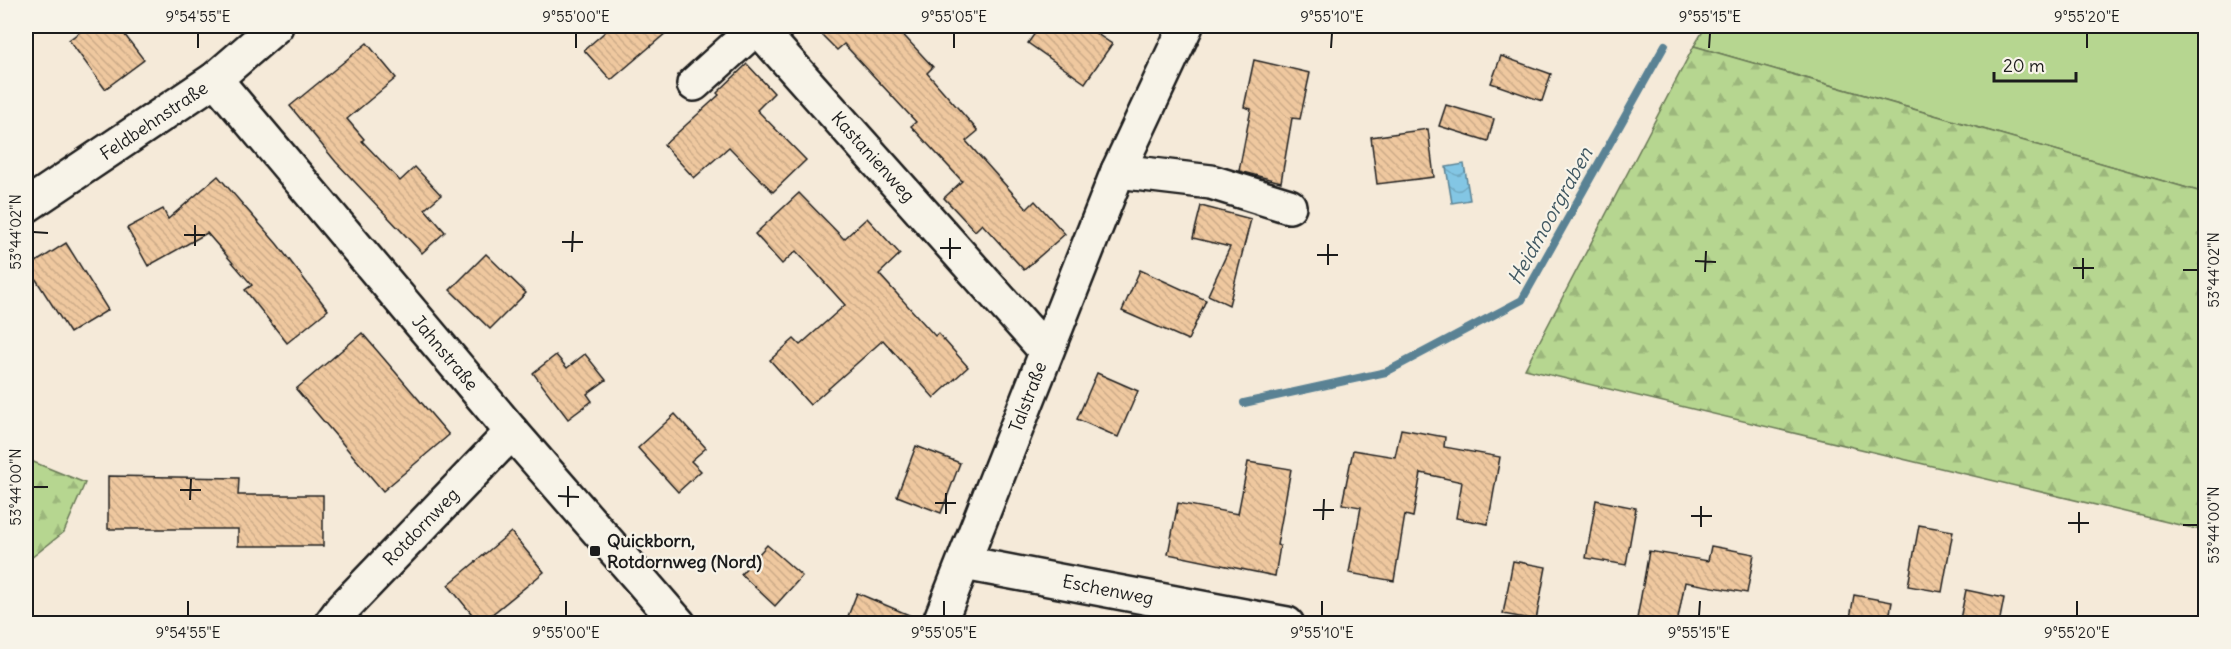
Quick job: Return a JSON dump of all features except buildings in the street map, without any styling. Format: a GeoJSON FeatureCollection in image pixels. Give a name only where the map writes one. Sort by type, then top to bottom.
{"type":"FeatureCollection","features":[{"type":"Feature","properties":{"kind":"street","name":"Feldbehnstraße"},"geometry":{"type":"LineString","coordinates":[[26,206],[215,80],[276,26]]}},
{"type":"Feature","properties":{"kind":"street","name":"Talstraße"},"geometry":{"type":"LineString","coordinates":[[939,624],[1118,171],[1186,26]]}},
{"type":"Feature","properties":{"kind":"street","name":"Kastanienweg"},"geometry":{"type":"LineString","coordinates":[[694,84],[757,27],[1046,351]]}},
{"type":"Feature","properties":{"kind":"street","name":"Jahnstraße"},"geometry":{"type":"LineString","coordinates":[[215,80],[512,432],[680,624]]}},
{"type":"Feature","properties":{"kind":"street"},"geometry":{"type":"LineString","coordinates":[[1118,171],[1211,182],[1289,206]]}},
{"type":"Feature","properties":{"kind":"street","name":"Rotdornweg"},"geometry":{"type":"LineString","coordinates":[[331,624],[342,609],[512,432]]}},
{"type":"Feature","properties":{"kind":"street","name":"Eschenweg"},"geometry":{"type":"LineString","coordinates":[[964,563],[1287,624]]}},
{"type":"Feature","properties":{"kind":"green space"},"geometry":{"type":"Polygon","coordinates":[[[1706,26],[2205,26],[2205,193],[1694,46],[1706,26]]]}},
{"type":"Feature","properties":{"kind":"green space"},"geometry":{"type":"Polygon","coordinates":[[[1694,46],[2205,193],[2205,531],[1525,369],[1694,46]]]}},
{"type":"Feature","properties":{"kind":"green space"},"geometry":{"type":"Polygon","coordinates":[[[26,459],[85,483],[64,532],[26,562],[26,459]]]}},
{"type":"Feature","properties":{"kind":"water"},"geometry":{"type":"Polygon","coordinates":[[[1464,164],[1470,200],[1452,203],[1446,167],[1464,164]]]}},
{"type":"Feature","properties":{"kind":"waterway","name":"Heidmoorgraben"},"geometry":{"type":"LineString","coordinates":[[1244,403],[1386,372],[1522,300],[1665,45]]}},
{"type":"Feature","properties":{"kind":"place","name":"Quickborn, Rotdornweg (Nord)"},"geometry":{"type":"Point","coordinates":[595,551]}}]}
